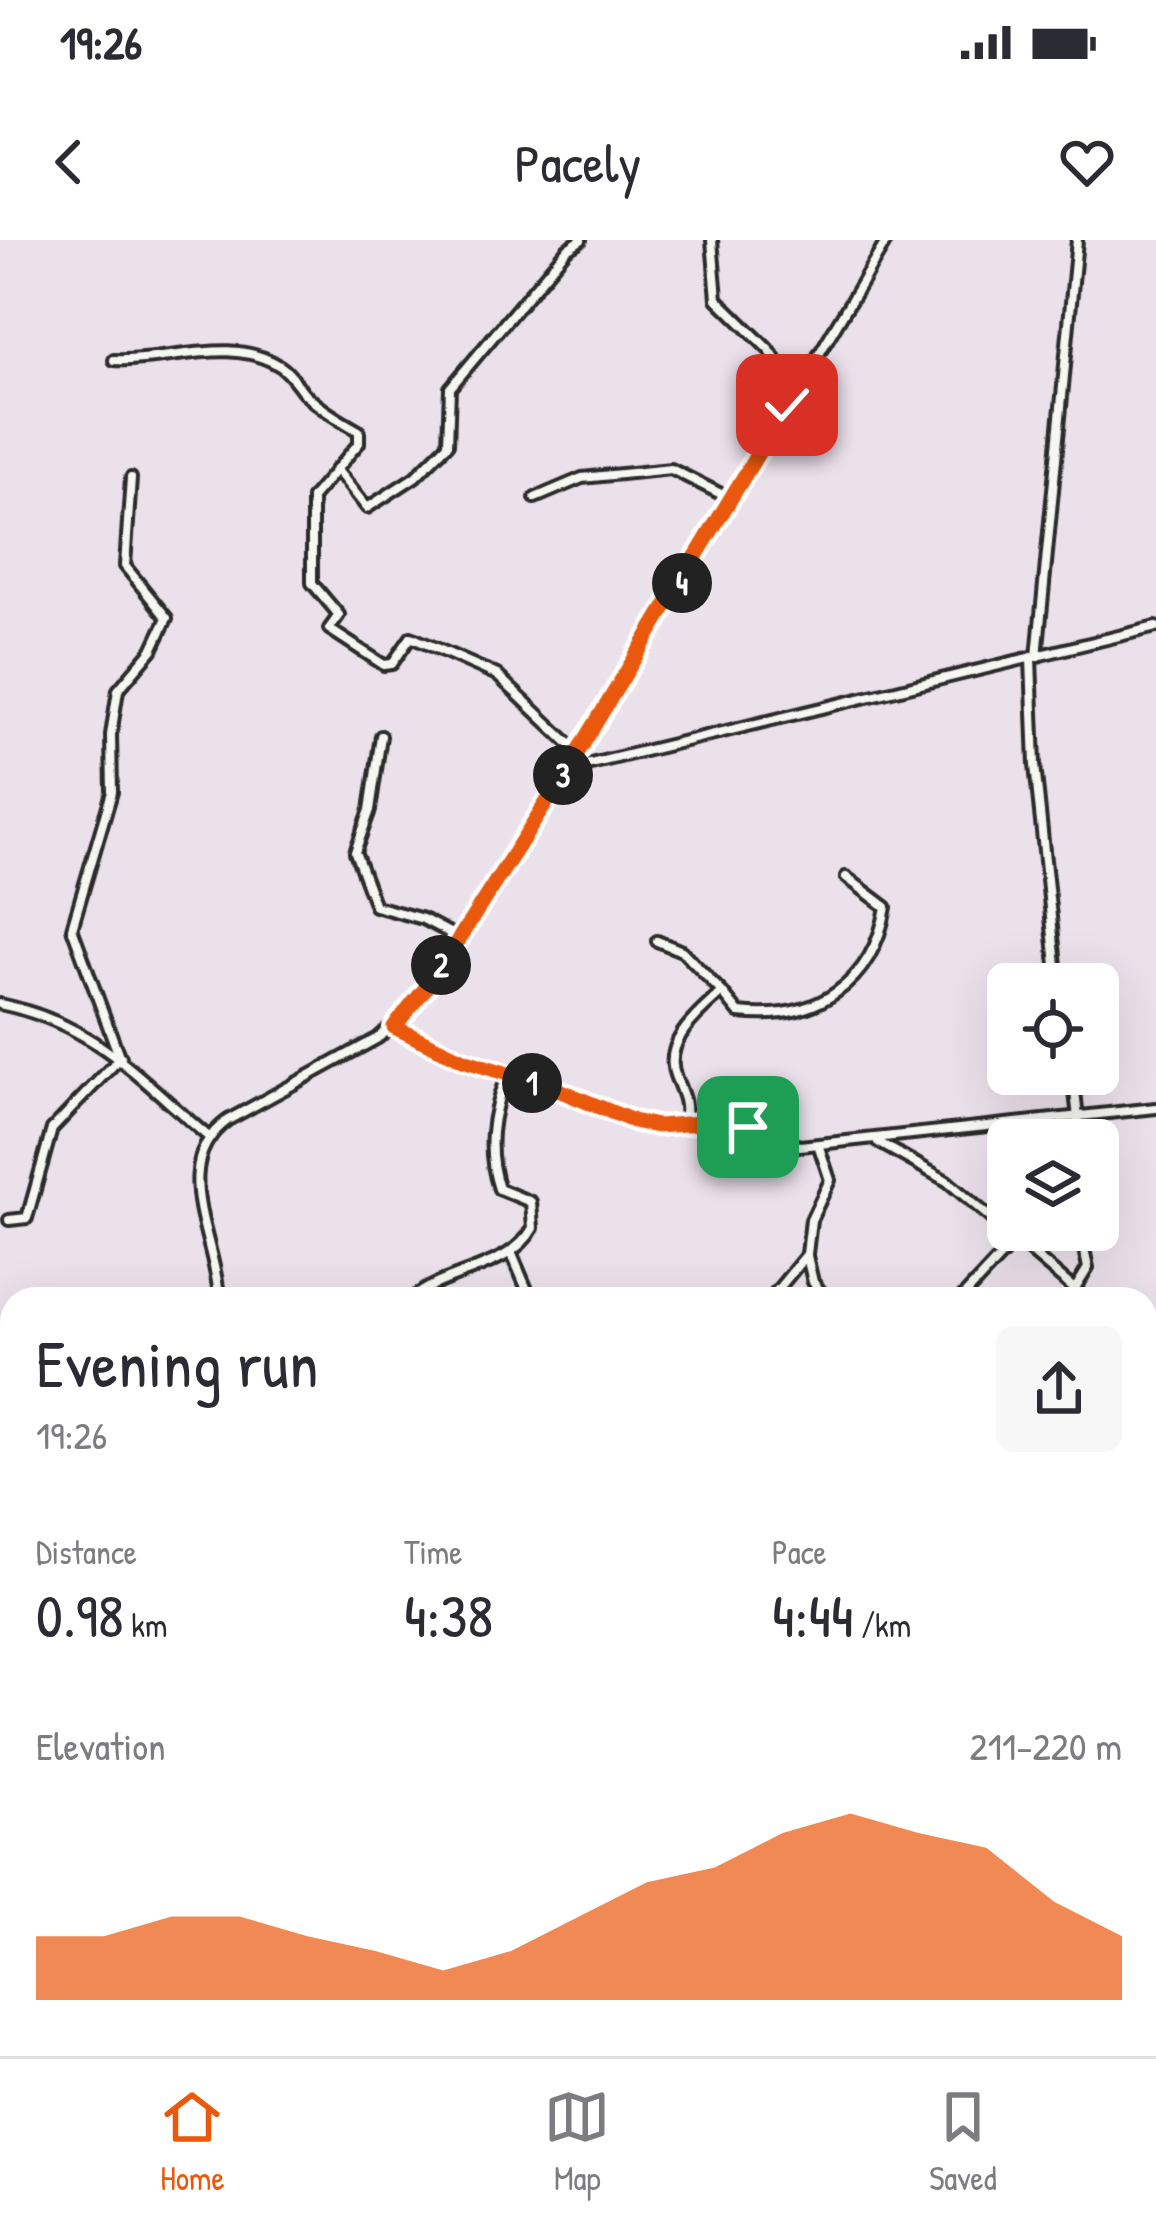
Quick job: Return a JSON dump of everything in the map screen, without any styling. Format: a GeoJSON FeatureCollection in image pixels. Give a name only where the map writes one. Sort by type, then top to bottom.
{"type":"FeatureCollection","features":[{"type":"Feature","properties":{"kind":"street"},"geometry":{"type":"LineString","coordinates":[[336,469],[368,508],[416,477],[448,444],[450,388],[564,252],[581,240]]}},
{"type":"Feature","properties":{"kind":"street"},"geometry":{"type":"LineString","coordinates":[[712,240],[717,298],[770,351],[796,390]]}},
{"type":"Feature","properties":{"kind":"street"},"geometry":{"type":"LineString","coordinates":[[216,1287],[197,1196],[198,1169],[210,1138],[228,1120],[394,1027],[459,938],[568,769],[887,240]]}},
{"type":"Feature","properties":{"kind":"street"},"geometry":{"type":"LineString","coordinates":[[1056,963],[1035,765],[1034,658],[1077,240]]}},
{"type":"Feature","properties":{"kind":"street"},"geometry":{"type":"LineString","coordinates":[[115,360],[178,357],[194,351],[278,364],[308,397],[361,432],[359,443],[312,498],[312,583],[339,615],[329,629],[388,666],[412,637],[492,671],[578,752]]}},
{"type":"Feature","properties":{"kind":"street"},"geometry":{"type":"LineString","coordinates":[[535,499],[586,477],[671,469],[731,500]]}},
{"type":"Feature","properties":{"kind":"street"},"geometry":{"type":"LineString","coordinates":[[120,1055],[72,928],[112,792],[114,704],[124,679],[152,650],[167,618],[125,566],[131,478]]}},
{"type":"Feature","properties":{"kind":"street"},"geometry":{"type":"LineString","coordinates":[[568,769],[1156,627]]}},
{"type":"Feature","properties":{"kind":"street"},"geometry":{"type":"LineString","coordinates":[[381,736],[370,810],[355,852],[375,906],[423,919],[459,938]]}},
{"type":"Feature","properties":{"kind":"street"},"geometry":{"type":"LineString","coordinates":[[657,941],[682,951],[739,1013],[807,1006],[854,983],[871,958],[886,911],[882,900],[846,877]]}},
{"type":"Feature","properties":{"kind":"street"},"geometry":{"type":"LineString","coordinates":[[683,1124],[685,1098],[674,1069],[675,1045],[722,992]]}},
{"type":"Feature","properties":{"kind":"street"},"geometry":{"type":"LineString","coordinates":[[0,1004],[41,1014],[120,1055],[210,1138]]}},
{"type":"Feature","properties":{"kind":"street"},"geometry":{"type":"LineString","coordinates":[[394,1027],[506,1077],[556,1089],[633,1121],[657,1126],[730,1121],[777,1142],[819,1148],[1156,1108]]}},
{"type":"Feature","properties":{"kind":"street"},"geometry":{"type":"LineString","coordinates":[[9,1220],[27,1218],[58,1120],[120,1055]]}},
{"type":"Feature","properties":{"kind":"street"},"geometry":{"type":"LineString","coordinates":[[429,1287],[512,1252],[527,1238],[533,1220],[531,1202],[499,1189],[493,1166],[494,1106],[506,1077]]}},
{"type":"Feature","properties":{"kind":"street"},"geometry":{"type":"LineString","coordinates":[[1075,1095],[1078,1118]]}},
{"type":"Feature","properties":{"kind":"street"},"geometry":{"type":"LineString","coordinates":[[874,1140],[940,1176],[987,1217]]}},
{"type":"Feature","properties":{"kind":"street"},"geometry":{"type":"LineString","coordinates":[[817,1287],[807,1255],[811,1220],[830,1180],[819,1148]]}},
{"type":"Feature","properties":{"kind":"street"},"geometry":{"type":"LineString","coordinates":[[972,1287],[1006,1251]]}},
{"type":"Feature","properties":{"kind":"street"},"geometry":{"type":"LineString","coordinates":[[1028,1251],[1072,1287]]}},
{"type":"Feature","properties":{"kind":"street"},"geometry":{"type":"LineString","coordinates":[[1076,1287],[1088,1268],[1084,1251]]}},
{"type":"Feature","properties":{"kind":"street"},"geometry":{"type":"LineString","coordinates":[[512,1252],[526,1287]]}},
{"type":"Feature","properties":{"kind":"street"},"geometry":{"type":"LineString","coordinates":[[780,1287],[807,1255]]}},
{"type":"Feature","properties":{"kind":"route"},"geometry":{"type":"LineString","coordinates":[[748,1127],[730,1121],[657,1126],[633,1121],[556,1089],[506,1077],[394,1027],[433,979],[536,811],[568,769],[787,405]]}}]}
